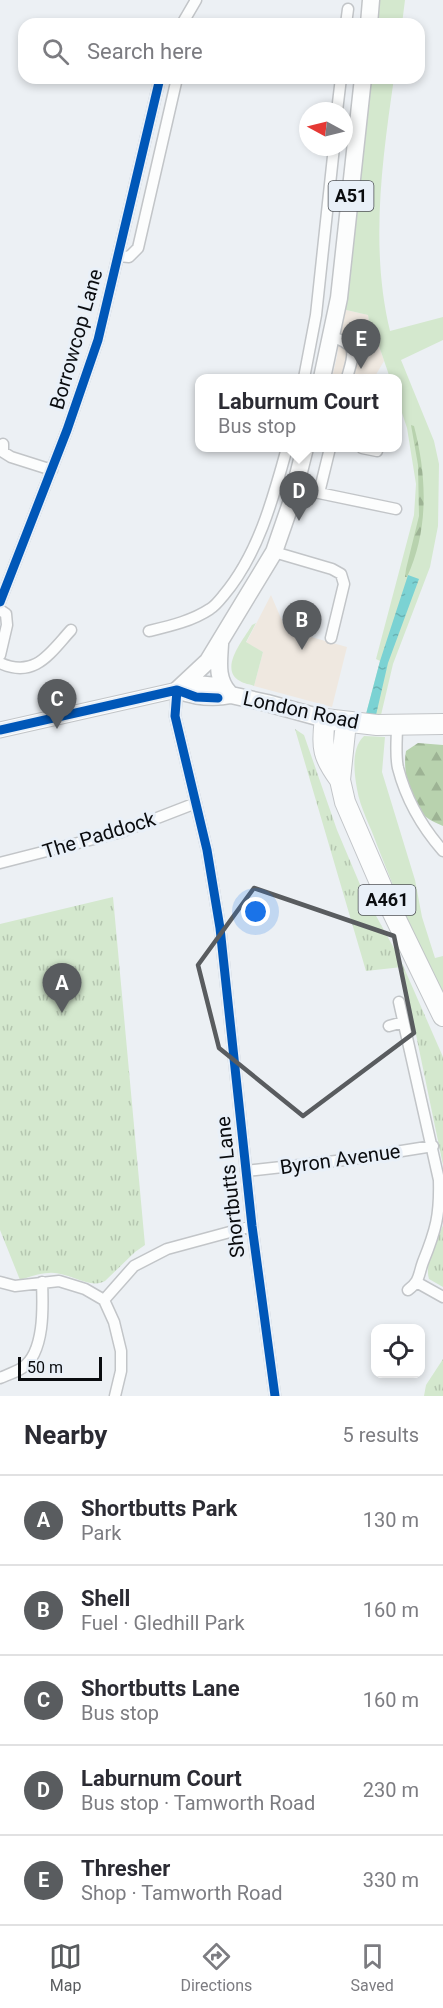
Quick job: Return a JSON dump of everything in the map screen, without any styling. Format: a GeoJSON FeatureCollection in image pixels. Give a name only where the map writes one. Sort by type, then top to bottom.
{"type":"FeatureCollection","features":[{"type":"Feature","properties":{"kind":"highway","name":"London Road"},"geometry":{"type":"LineString","coordinates":[[325,719],[380,725],[443,724]]}},
{"type":"Feature","properties":{"kind":"highway","name":"A461"},"geometry":{"type":"LineString","coordinates":[[325,719],[324,747],[327,762],[340,780]]}},
{"type":"Feature","properties":{"kind":"highway","name":"A461"},"geometry":{"type":"LineString","coordinates":[[346,722],[340,780],[345,802],[414,959],[443,1016]]}},
{"type":"Feature","properties":{"kind":"main road"},"geometry":{"type":"LineString","coordinates":[[370,18],[371,0]]}},
{"type":"Feature","properties":{"kind":"main road","name":"A51"},"geometry":{"type":"LineString","coordinates":[[323,374],[339,298],[362,84]]}},
{"type":"Feature","properties":{"kind":"main road"},"geometry":{"type":"LineString","coordinates":[[177,690],[208,661],[275,550],[296,488],[304,452]]}},
{"type":"Feature","properties":{"kind":"main road"},"geometry":{"type":"LineString","coordinates":[[177,690],[202,650],[241,607]]}},
{"type":"Feature","properties":{"kind":"main road"},"geometry":{"type":"LineString","coordinates":[[220,643],[219,672],[222,683],[231,695]]}},
{"type":"Feature","properties":{"kind":"main road","name":"London Road"},"geometry":{"type":"LineString","coordinates":[[177,690],[196,697],[218,698],[231,695],[325,719]]}},
{"type":"Feature","properties":{"kind":"main road"},"geometry":{"type":"LineString","coordinates":[[299,712],[324,747]]}},
{"type":"Feature","properties":{"kind":"street"},"geometry":{"type":"LineString","coordinates":[[185,18],[195,0]]}},
{"type":"Feature","properties":{"kind":"street"},"geometry":{"type":"LineString","coordinates":[[347,18],[348,9]]}},
{"type":"Feature","properties":{"kind":"street","name":"Borrowcop Lane"},"geometry":{"type":"LineString","coordinates":[[0,602],[52,470],[98,340],[159,84]]}},
{"type":"Feature","properties":{"kind":"street","name":"Borrowcop Lane"},"geometry":{"type":"LineString","coordinates":[[118,256],[129,257],[138,248],[176,84]]}},
{"type":"Feature","properties":{"kind":"street"},"geometry":{"type":"LineString","coordinates":[[338,102],[340,84]]}},
{"type":"Feature","properties":{"kind":"street"},"geometry":{"type":"LineString","coordinates":[[305,374],[316,315],[333,156]]}},
{"type":"Feature","properties":{"kind":"street"},"geometry":{"type":"LineString","coordinates":[[332,337],[345,341],[352,348],[353,354],[348,374]]}},
{"type":"Feature","properties":{"kind":"street"},"geometry":{"type":"LineString","coordinates":[[3,444],[3,452],[11,458],[52,470]]}},
{"type":"Feature","properties":{"kind":"street"},"geometry":{"type":"LineString","coordinates":[[149,631],[199,616],[213,608],[232,585],[268,510],[285,452]]}},
{"type":"Feature","properties":{"kind":"street"},"geometry":{"type":"LineString","coordinates":[[319,493],[329,452]]}},
{"type":"Feature","properties":{"kind":"street"},"geometry":{"type":"LineString","coordinates":[[296,488],[396,509]]}},
{"type":"Feature","properties":{"kind":"street"},"geometry":{"type":"LineString","coordinates":[[256,539],[275,550],[341,574],[344,584],[331,638]]}},
{"type":"Feature","properties":{"kind":"street"},"geometry":{"type":"LineString","coordinates":[[0,610],[6,614],[7,625],[0,656]]}},
{"type":"Feature","properties":{"kind":"street"},"geometry":{"type":"LineString","coordinates":[[0,663],[14,668],[30,668],[52,651],[71,630]]}},
{"type":"Feature","properties":{"kind":"street"},"geometry":{"type":"LineString","coordinates":[[0,730],[177,690]]}},
{"type":"Feature","properties":{"kind":"street","name":"Shortbutts Lane"},"geometry":{"type":"LineString","coordinates":[[177,690],[175,716],[196,803],[220,928],[252,1226],[275,1396]]}},
{"type":"Feature","properties":{"kind":"street"},"geometry":{"type":"LineString","coordinates":[[380,725],[398,766],[409,800],[423,825],[443,851]]}},
{"type":"Feature","properties":{"kind":"street","name":"The Paddock"},"geometry":{"type":"LineString","coordinates":[[0,863],[121,832],[196,803]]}},
{"type":"Feature","properties":{"kind":"street"},"geometry":{"type":"LineString","coordinates":[[399,1002],[433,1146],[439,1179],[440,1205],[436,1228],[418,1283],[408,1290]]}},
{"type":"Feature","properties":{"kind":"street"},"geometry":{"type":"LineString","coordinates":[[389,1026],[403,1022]]}},
{"type":"Feature","properties":{"kind":"street","name":"Byron Avenue"},"geometry":{"type":"LineString","coordinates":[[246,1171],[345,1160],[433,1146]]}},
{"type":"Feature","properties":{"kind":"street"},"geometry":{"type":"LineString","coordinates":[[104,1300],[134,1266],[167,1249],[252,1226]]}},
{"type":"Feature","properties":{"kind":"street"},"geometry":{"type":"LineString","coordinates":[[0,1282],[15,1286],[59,1281],[85,1289],[104,1300],[114,1323],[121,1351],[121,1371],[115,1396]]}},
{"type":"Feature","properties":{"kind":"street"},"geometry":{"type":"LineString","coordinates":[[0,1378],[23,1368],[33,1357],[40,1336],[43,1305],[42,1282]]}},
{"type":"Feature","properties":{"kind":"street"},"geometry":{"type":"LineString","coordinates":[[418,1283],[443,1297]]}},
{"type":"Feature","properties":{"kind":"highlighted area"},"geometry":{"type":"Polygon","coordinates":[[[254,888],[394,936],[414,1033],[303,1116],[219,1048],[198,965],[254,888]]]}},
{"type":"Feature","properties":{"kind":"shaded area"},"geometry":{"type":"Polygon","coordinates":[[[342,309],[368,315],[371,332],[384,361],[376,374],[333,374],[342,309]]]}},
{"type":"Feature","properties":{"kind":"shaded area"},"geometry":{"type":"Polygon","coordinates":[[[271,595],[286,630],[347,647],[332,707],[254,686],[263,652],[246,643],[271,595]]]}},
{"type":"Feature","properties":{"kind":"green space"},"geometry":{"type":"Polygon","coordinates":[[[376,0],[405,0],[403,18],[374,18],[376,0]]]}},
{"type":"Feature","properties":{"kind":"green space"},"geometry":{"type":"Polygon","coordinates":[[[366,84],[393,84],[382,173],[379,236],[380,268],[390,331],[443,317],[443,340],[401,360],[434,441],[439,464],[438,526],[430,567],[393,664],[381,715],[366,714],[380,661],[376,659],[414,515],[416,484],[407,428],[402,413],[402,374],[389,374],[379,346],[371,332],[368,315],[342,309],[366,84]]]}},
{"type":"Feature","properties":{"kind":"green space"},"geometry":{"type":"Polygon","coordinates":[[[411,425],[414,426],[418,445],[424,503],[419,541],[407,577],[405,577],[419,516],[418,465],[411,425]]]}},
{"type":"Feature","properties":{"kind":"green space"},"geometry":{"type":"Polygon","coordinates":[[[256,623],[246,642],[263,652],[254,686],[240,681],[231,669],[239,646],[252,625],[256,623]]]}},
{"type":"Feature","properties":{"kind":"green space"},"geometry":{"type":"Polygon","coordinates":[[[295,729],[304,735],[337,830],[364,894],[401,961],[443,1057],[443,1165],[402,967],[366,971],[295,729]]]}},
{"type":"Feature","properties":{"kind":"green space"},"geometry":{"type":"Polygon","coordinates":[[[364,736],[385,737],[382,772],[415,880],[422,917],[435,958],[443,956],[443,998],[400,903],[358,796],[354,761],[357,747],[364,736]]]}},
{"type":"Feature","properties":{"kind":"green space"},"geometry":{"type":"Polygon","coordinates":[[[418,743],[443,745],[443,826],[428,818],[421,811],[409,787],[405,768],[406,751],[418,743]]]}},
{"type":"Feature","properties":{"kind":"green space"},"geometry":{"type":"Polygon","coordinates":[[[113,897],[145,1245],[105,1281],[99,1283],[85,1282],[56,1273],[34,1275],[20,1280],[0,1230],[0,924],[113,897]]]}},
{"type":"Feature","properties":{"kind":"green space"},"geometry":{"type":"Polygon","coordinates":[[[443,1225],[443,1287],[429,1279],[428,1266],[443,1225]]]}},
{"type":"Feature","properties":{"kind":"green space"},"geometry":{"type":"Polygon","coordinates":[[[443,1359],[443,1396],[424,1396],[426,1385],[443,1359]]]}},
{"type":"Feature","properties":{"kind":"water"},"geometry":{"type":"Polygon","coordinates":[[[408,575],[419,579],[388,663],[376,715],[366,714],[380,661],[408,575]]]}},
{"type":"Feature","properties":{"kind":"cycle path"},"geometry":{"type":"LineString","coordinates":[[0,602],[67,430],[98,340],[159,84]]}},
{"type":"Feature","properties":{"kind":"cycle path"},"geometry":{"type":"LineString","coordinates":[[177,690],[175,716],[207,850],[220,928],[252,1226],[275,1396]]}},
{"type":"Feature","properties":{"kind":"cycle path"},"geometry":{"type":"LineString","coordinates":[[0,730],[177,690],[196,697],[218,698]]}},
{"type":"Feature","properties":{"kind":"place","name":"Thresher"},"geometry":{"type":"Point","coordinates":[361,369]}},
{"type":"Feature","properties":{"kind":"place","name":"Laburnum Court"},"geometry":{"type":"Point","coordinates":[299,521]}},
{"type":"Feature","properties":{"kind":"place","name":"Shell"},"geometry":{"type":"Point","coordinates":[302,650]}},
{"type":"Feature","properties":{"kind":"place","name":"Shortbutts Lane"},"geometry":{"type":"Point","coordinates":[57,729]}},
{"type":"Feature","properties":{"kind":"place","name":"Shortbutts Park"},"geometry":{"type":"Point","coordinates":[62,1013]}}]}
